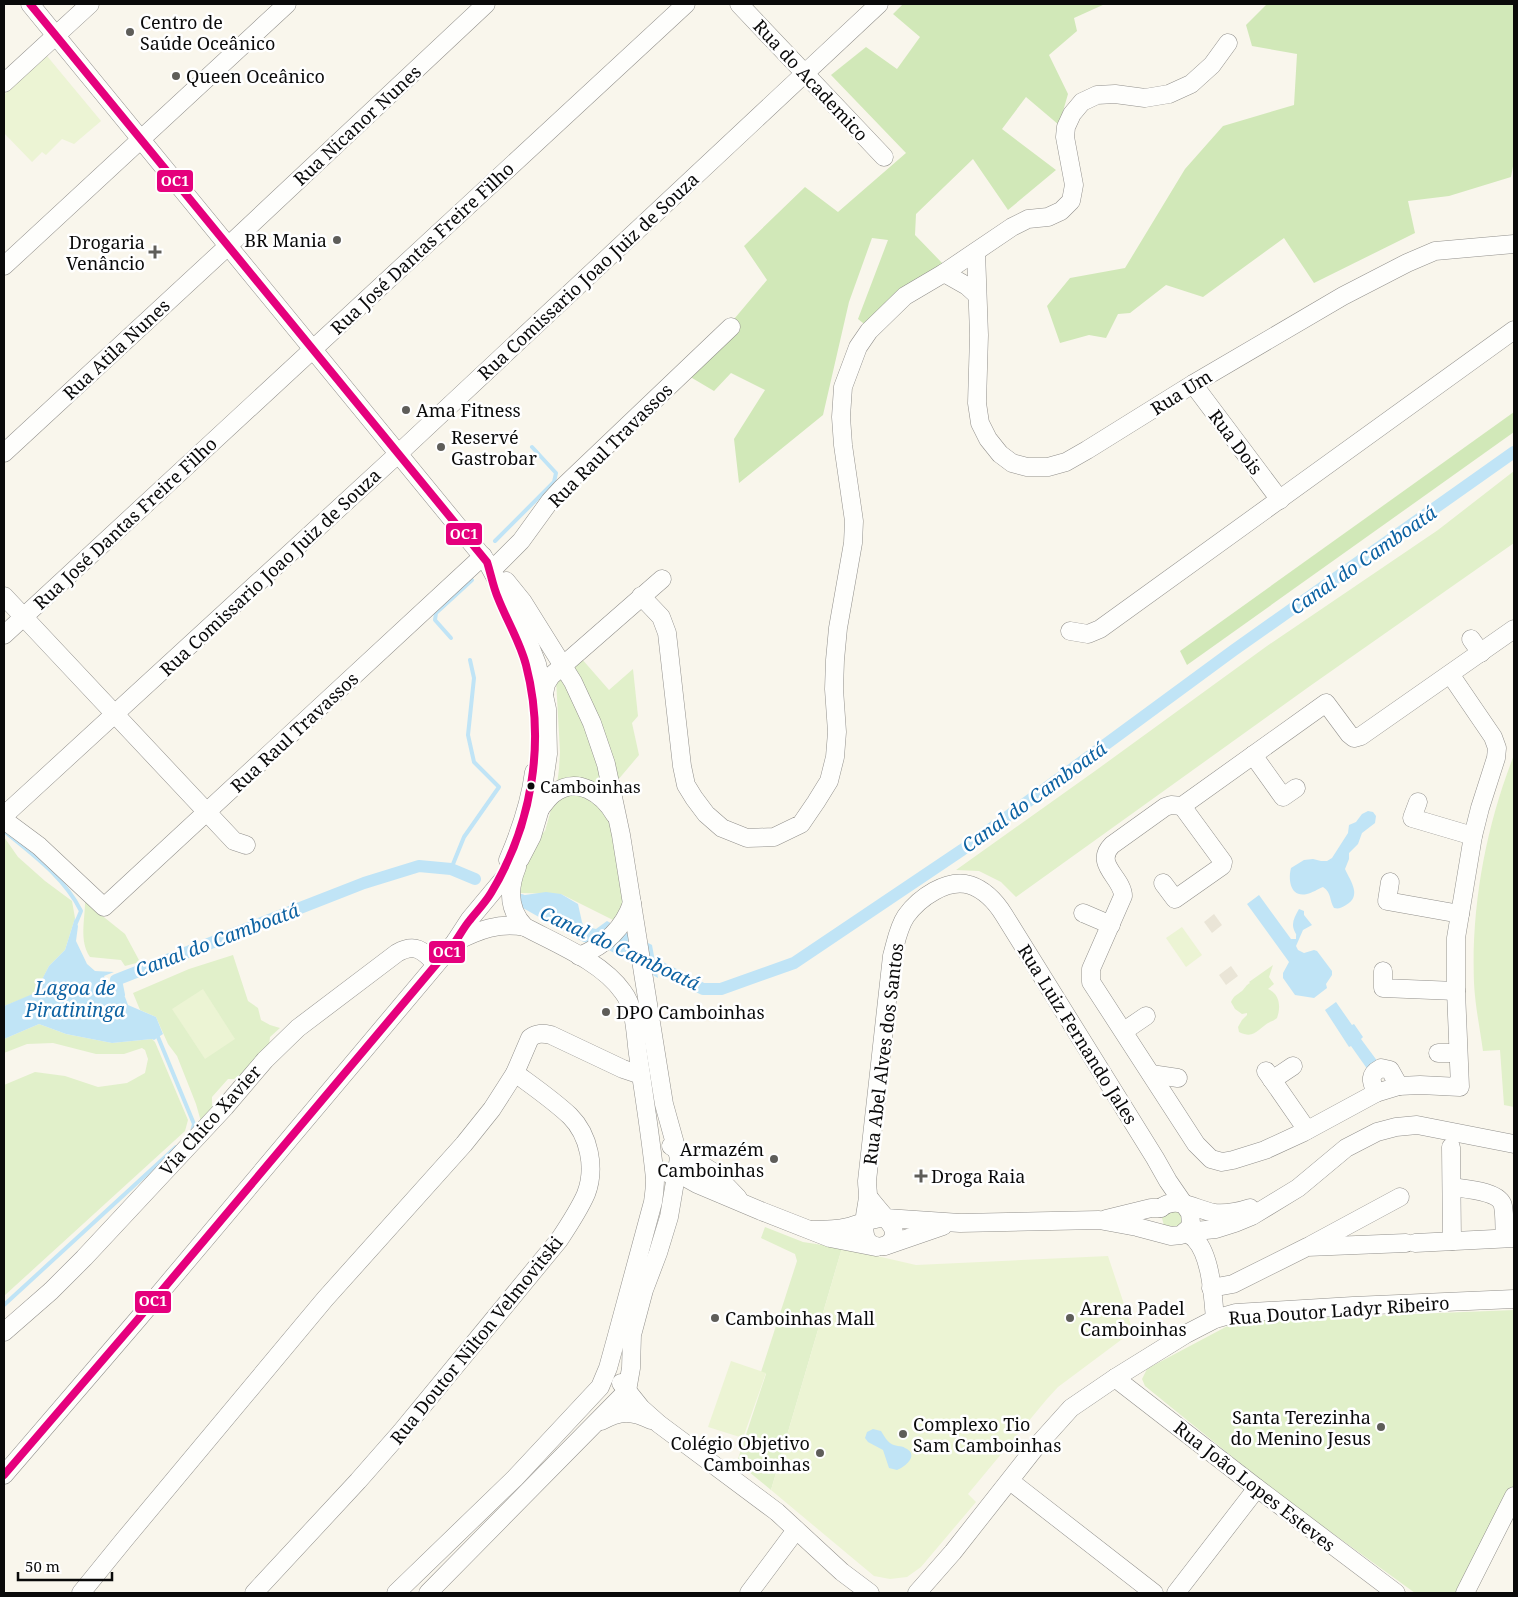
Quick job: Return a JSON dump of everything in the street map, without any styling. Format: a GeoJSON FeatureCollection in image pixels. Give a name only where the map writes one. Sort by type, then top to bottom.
{"type":"FeatureCollection","features":[{"type":"Feature","properties":{"kind":"street"},"geometry":{"type":"LineString","coordinates":[[30,4],[312,350],[523,602],[582,700],[600,744],[612,787],[632,903],[630,928],[645,978],[664,1104],[679,1161],[669,1217],[644,1290],[632,1336],[631,1368],[626,1391],[428,1593]]}},
{"type":"Feature","properties":{"kind":"street"},"geometry":{"type":"LineString","coordinates":[[4,83],[90,4]]}},
{"type":"Feature","properties":{"kind":"street"},"geometry":{"type":"LineString","coordinates":[[4,266],[287,4]]}},
{"type":"Feature","properties":{"kind":"street","name":"Rua Nicanor Nunes"},"geometry":{"type":"LineString","coordinates":[[228,246],[486,4]]}},
{"type":"Feature","properties":{"kind":"street","name":"Rua José Dantas Freire Filho"},"geometry":{"type":"LineString","coordinates":[[4,635],[686,4]]}},
{"type":"Feature","properties":{"kind":"street","name":"Rua do Academico"},"geometry":{"type":"LineString","coordinates":[[739,4],[884,157]]}},
{"type":"Feature","properties":{"kind":"street","name":"Rua Comissario Joao Juiz de Souza"},"geometry":{"type":"LineString","coordinates":[[7,815],[399,453],[879,4]]}},
{"type":"Feature","properties":{"kind":"street"},"geometry":{"type":"LineString","coordinates":[[641,596],[661,616],[667,633],[682,766],[686,785],[694,798],[706,814],[722,828],[747,838],[774,837],[801,824],[829,781],[835,757],[837,732],[834,689],[835,660],[838,628],[853,543],[854,521],[843,445],[843,387],[858,347],[869,331],[906,296],[1012,227],[1028,219],[1048,217],[1061,211],[1071,200],[1074,185],[1065,137],[1066,127],[1072,114],[1082,102],[1097,95],[1115,94],[1145,98],[1169,94],[1191,84],[1212,64],[1228,43]]}},
{"type":"Feature","properties":{"kind":"street","name":"Rua Um"},"geometry":{"type":"LineString","coordinates":[[976,252],[979,335],[977,403],[980,423],[988,439],[1000,454],[1012,463],[1027,467],[1048,467],[1066,462],[1193,384],[1343,296],[1406,263],[1435,251],[1514,244]]}},
{"type":"Feature","properties":{"kind":"street","name":"Rua Atila Nunes"},"geometry":{"type":"LineString","coordinates":[[4,453],[228,246]]}},
{"type":"Feature","properties":{"kind":"street"},"geometry":{"type":"LineString","coordinates":[[944,273],[967,286],[977,295]]}},
{"type":"Feature","properties":{"kind":"street","name":"Rua Raul Travassos"},"geometry":{"type":"LineString","coordinates":[[7,815],[104,907],[207,812],[488,562],[521,541],[561,489],[731,327]]}},
{"type":"Feature","properties":{"kind":"street"},"geometry":{"type":"LineString","coordinates":[[1070,631],[1088,634],[1100,629],[1514,330]]}},
{"type":"Feature","properties":{"kind":"street","name":"Rua Dois"},"geometry":{"type":"LineString","coordinates":[[1193,384],[1280,500]]}},
{"type":"Feature","properties":{"kind":"street"},"geometry":{"type":"LineString","coordinates":[[488,562],[530,646],[537,664],[547,709],[548,754],[540,809],[532,836],[520,859],[512,882],[511,898],[517,917],[525,926]]}},
{"type":"Feature","properties":{"kind":"street"},"geometry":{"type":"LineString","coordinates":[[488,562],[498,598],[519,642],[526,662],[532,685],[536,714],[537,746],[534,776],[526,812],[518,836],[492,892]]}},
{"type":"Feature","properties":{"kind":"street"},"geometry":{"type":"LineString","coordinates":[[544,694],[546,684],[562,665],[662,579]]}},
{"type":"Feature","properties":{"kind":"street"},"geometry":{"type":"LineString","coordinates":[[4,596],[234,841],[246,846]]}},
{"type":"Feature","properties":{"kind":"street"},"geometry":{"type":"LineString","coordinates":[[1450,674],[1493,737],[1497,748],[1496,758],[1473,836],[1456,938],[1460,1087],[1399,1086],[1390,1070],[1381,1068],[1374,1072],[1371,1082],[1376,1093],[1308,1130],[1266,1150],[1222,1162],[1211,1159],[1196,1144],[1091,982],[1091,969],[1123,896],[1123,891],[1106,864],[1106,852],[1112,845],[1164,807],[1171,805],[1182,806],[1326,703],[1349,734],[1354,738],[1361,736],[1395,705],[1450,674],[1476,646],[1514,629]]}},
{"type":"Feature","properties":{"kind":"street"},"geometry":{"type":"LineString","coordinates":[[1253,755],[1283,797],[1296,788]]}},
{"type":"Feature","properties":{"kind":"street"},"geometry":{"type":"LineString","coordinates":[[540,809],[554,793],[564,788],[576,786],[600,795],[618,820]]}},
{"type":"Feature","properties":{"kind":"street"},"geometry":{"type":"LineString","coordinates":[[1418,802],[1412,818],[1473,836]]}},
{"type":"Feature","properties":{"kind":"street"},"geometry":{"type":"LineString","coordinates":[[1163,884],[1174,899],[1222,866],[1223,862],[1182,806]]}},
{"type":"Feature","properties":{"kind":"street"},"geometry":{"type":"LineString","coordinates":[[6,1469],[138,1320],[456,942],[470,919],[520,859]]}},
{"type":"Feature","properties":{"kind":"street"},"geometry":{"type":"LineString","coordinates":[[1390,882],[1387,900],[1460,914]]}},
{"type":"Feature","properties":{"kind":"street","name":"Rua Luiz Fernando Jales"},"geometry":{"type":"LineString","coordinates":[[957,884],[969,885],[982,891],[995,902],[1184,1205]]}},
{"type":"Feature","properties":{"kind":"street","name":"Rua Abel Alves dos Santos"},"geometry":{"type":"LineString","coordinates":[[865,1222],[868,1196],[867,1181],[892,956],[898,934],[906,916],[918,903],[940,889],[957,884]]}},
{"type":"Feature","properties":{"kind":"street"},"geometry":{"type":"LineString","coordinates":[[1083,913],[1111,925]]}},
{"type":"Feature","properties":{"kind":"street"},"geometry":{"type":"LineString","coordinates":[[396,1593],[524,1469],[600,1387],[608,1368],[653,1202],[655,1181],[634,1021],[627,998],[610,978],[584,954],[525,926],[506,924],[488,927],[456,942]]}},
{"type":"Feature","properties":{"kind":"street"},"geometry":{"type":"LineString","coordinates":[[584,954],[630,928]]}},
{"type":"Feature","properties":{"kind":"street","name":"Via Chico Xavier"},"geometry":{"type":"LineString","coordinates":[[4,1332],[51,1291],[84,1258],[265,1060],[298,1028],[397,953],[411,948],[418,949],[424,952],[436,964]]}},
{"type":"Feature","properties":{"kind":"street"},"geometry":{"type":"LineString","coordinates":[[1383,971],[1383,988],[1456,991]]}},
{"type":"Feature","properties":{"kind":"street"},"geometry":{"type":"LineString","coordinates":[[1124,1031],[1146,1016]]}},
{"type":"Feature","properties":{"kind":"street"},"geometry":{"type":"LineString","coordinates":[[81,1593],[324,1299],[464,1144],[492,1109],[515,1073],[530,1038],[542,1033],[551,1035],[623,1069],[642,1075]]}},
{"type":"Feature","properties":{"kind":"street"},"geometry":{"type":"LineString","coordinates":[[1438,1053],[1458,1053]]}},
{"type":"Feature","properties":{"kind":"street"},"geometry":{"type":"LineString","coordinates":[[1293,1066],[1269,1076],[1308,1130]]}},
{"type":"Feature","properties":{"kind":"street","name":"Rua Doutor Nilton Velmovitski"},"geometry":{"type":"LineString","coordinates":[[254,1593],[401,1432],[559,1240],[576,1216],[587,1192],[591,1167],[588,1147],[570,1116],[515,1073]]}},
{"type":"Feature","properties":{"kind":"street"},"geometry":{"type":"LineString","coordinates":[[1151,1074],[1178,1078]]}},
{"type":"Feature","properties":{"kind":"street"},"geometry":{"type":"LineString","coordinates":[[1099,1220],[1176,1236],[1185,1232],[1216,1229],[1235,1223],[1252,1216],[1298,1188],[1346,1148],[1383,1130],[1418,1125],[1514,1144]]}},
{"type":"Feature","properties":{"kind":"street"},"geometry":{"type":"LineString","coordinates":[[742,1202],[713,1172],[677,1149],[669,1145],[656,1149],[652,1159],[657,1170],[676,1174],[761,1211],[830,1238],[874,1247],[960,1222]]}},
{"type":"Feature","properties":{"kind":"street"},"geometry":{"type":"LineString","coordinates":[[1451,1147],[1452,1241]]}},
{"type":"Feature","properties":{"kind":"street"},"geometry":{"type":"LineString","coordinates":[[1160,1169],[1164,1187],[1161,1208]]}},
{"type":"Feature","properties":{"kind":"street"},"geometry":{"type":"LineString","coordinates":[[1307,1248],[1510,1238],[1503,1204],[1499,1198],[1495,1195],[1452,1187]]}},
{"type":"Feature","properties":{"kind":"street"},"geometry":{"type":"LineString","coordinates":[[865,1222],[864,1232],[867,1241],[875,1246],[881,1246],[890,1242],[894,1234],[892,1226],[868,1196]]}},
{"type":"Feature","properties":{"kind":"street"},"geometry":{"type":"LineString","coordinates":[[1211,1288],[1233,1284],[1307,1248],[1400,1197]]}},
{"type":"Feature","properties":{"kind":"street"},"geometry":{"type":"LineString","coordinates":[[1166,1234],[1157,1222],[1158,1212],[1167,1203],[1174,1202],[1215,1213],[1226,1213],[1276,1202]]}},
{"type":"Feature","properties":{"kind":"street"},"geometry":{"type":"LineString","coordinates":[[1184,1205],[1188,1208],[1191,1218],[1189,1228],[1185,1232]]}},
{"type":"Feature","properties":{"kind":"street"},"geometry":{"type":"LineString","coordinates":[[812,1230],[833,1230],[850,1227],[879,1218],[960,1222],[1099,1220],[1151,1208],[1161,1208]]}},
{"type":"Feature","properties":{"kind":"street"},"geometry":{"type":"LineString","coordinates":[[1185,1232],[1195,1239],[1207,1263],[1215,1319]]}},
{"type":"Feature","properties":{"kind":"street","name":"Rua Doutor Ladyr Ribeiro"},"geometry":{"type":"LineString","coordinates":[[917,1593],[1035,1448],[1071,1408],[1186,1334],[1215,1319],[1236,1313],[1353,1306],[1514,1300]]}},
{"type":"Feature","properties":{"kind":"street"},"geometry":{"type":"LineString","coordinates":[[616,1339],[613,1364],[617,1376],[626,1391],[641,1408],[776,1512],[842,1572],[870,1593]]}},
{"type":"Feature","properties":{"kind":"street"},"geometry":{"type":"LineString","coordinates":[[631,1368],[640,1394],[661,1425]]}},
{"type":"Feature","properties":{"kind":"street","name":"Rua João Lopes Esteves"},"geometry":{"type":"LineString","coordinates":[[1115,1378],[1396,1593]]}},
{"type":"Feature","properties":{"kind":"street"},"geometry":{"type":"LineString","coordinates":[[594,1425],[612,1415],[626,1412],[639,1414],[661,1425]]}},
{"type":"Feature","properties":{"kind":"street"},"geometry":{"type":"LineString","coordinates":[[524,1469],[533,1472],[536,1483]]}},
{"type":"Feature","properties":{"kind":"street"},"geometry":{"type":"LineString","coordinates":[[1010,1481],[1154,1593]]}},
{"type":"Feature","properties":{"kind":"street"},"geometry":{"type":"LineString","coordinates":[[1176,1593],[1257,1488]]}},
{"type":"Feature","properties":{"kind":"street"},"geometry":{"type":"LineString","coordinates":[[1465,1593],[1514,1496]]}},
{"type":"Feature","properties":{"kind":"street"},"geometry":{"type":"LineString","coordinates":[[749,1593],[796,1530]]}},
{"type":"Feature","properties":{"kind":"green space"},"geometry":{"type":"Polygon","coordinates":[[[903,4],[1105,4],[1074,18],[1077,31],[1049,55],[1068,94],[1059,125],[1026,97],[1002,129],[1056,170],[1008,210],[973,159],[916,214],[915,235],[944,265],[868,327],[858,319],[888,240],[872,238],[849,302],[823,415],[739,483],[734,439],[765,390],[731,373],[714,391],[687,375],[767,280],[744,246],[805,187],[838,212],[906,153],[831,75],[866,47],[897,69],[920,37],[893,14],[903,4]]]}},
{"type":"Feature","properties":{"kind":"green space"},"geometry":{"type":"Polygon","coordinates":[[[1267,4],[1514,4],[1514,161],[1511,177],[1449,196],[1408,201],[1415,233],[1314,283],[1284,238],[1203,297],[1166,285],[1130,313],[1118,314],[1106,338],[1089,335],[1060,343],[1047,306],[1070,278],[1125,268],[1185,169],[1223,126],[1294,105],[1297,54],[1252,46],[1246,25],[1267,4]]]}},
{"type":"Feature","properties":{"kind":"green space"},"geometry":{"type":"Polygon","coordinates":[[[47,56],[101,121],[74,144],[62,139],[46,155],[42,152],[32,162],[4,133],[4,95],[47,56]]]}},
{"type":"Feature","properties":{"kind":"green space"},"geometry":{"type":"Polygon","coordinates":[[[1514,412],[1514,432],[1187,665],[1180,651],[1514,412]]]}},
{"type":"Feature","properties":{"kind":"green space"},"geometry":{"type":"Polygon","coordinates":[[[1514,471],[1514,543],[1310,686],[1016,897],[1001,882],[979,871],[956,870],[1267,646],[1438,530],[1514,471]]]}},
{"type":"Feature","properties":{"kind":"green space"},"geometry":{"type":"Polygon","coordinates":[[[581,658],[609,690],[633,669],[638,716],[632,723],[639,755],[612,787],[637,932],[561,894],[520,893],[520,874],[537,838],[545,831],[556,792],[560,752],[556,680],[581,658]]]}},
{"type":"Feature","properties":{"kind":"green space"},"geometry":{"type":"Polygon","coordinates":[[[1514,755],[1514,1107],[1504,1105],[1500,1050],[1483,1051],[1476,1008],[1474,954],[1475,925],[1482,867],[1504,782],[1514,755]]]}},
{"type":"Feature","properties":{"kind":"green space"},"geometry":{"type":"Polygon","coordinates":[[[4,837],[18,857],[45,881],[72,901],[75,918],[65,950],[49,966],[35,994],[4,1006],[4,837]]]}},
{"type":"Feature","properties":{"kind":"green space"},"geometry":{"type":"Polygon","coordinates":[[[85,902],[125,934],[140,962],[125,966],[121,960],[90,957],[85,944],[83,930],[85,902]]]}},
{"type":"Feature","properties":{"kind":"green space"},"geometry":{"type":"Polygon","coordinates":[[[1182,927],[1202,955],[1186,967],[1166,938],[1182,927]]]}},
{"type":"Feature","properties":{"kind":"green space"},"geometry":{"type":"Polygon","coordinates":[[[233,955],[248,1001],[258,1008],[261,1020],[280,1028],[270,1037],[269,1045],[245,1071],[234,1079],[228,1079],[212,1097],[212,1116],[202,1125],[196,1104],[177,1056],[168,1044],[156,1017],[140,1010],[133,993],[189,969],[233,955]]]}},
{"type":"Feature","properties":{"kind":"green space"},"geometry":{"type":"Polygon","coordinates":[[[1273,965],[1269,977],[1274,984],[1268,989],[1277,997],[1279,1010],[1277,1018],[1253,1034],[1249,1035],[1239,1032],[1238,1027],[1247,1013],[1242,1014],[1235,1009],[1231,1002],[1234,996],[1242,991],[1249,982],[1273,965]]]}},
{"type":"Feature","properties":{"kind":"green space"},"geometry":{"type":"Polygon","coordinates":[[[203,989],[235,1039],[205,1059],[172,1009],[203,989]]]}},
{"type":"Feature","properties":{"kind":"green space"},"geometry":{"type":"Polygon","coordinates":[[[39,1024],[66,1034],[112,1043],[152,1039],[155,1042],[188,1120],[185,1131],[4,1296],[4,1085],[35,1072],[65,1076],[98,1087],[127,1083],[145,1073],[148,1059],[145,1050],[142,1048],[124,1054],[96,1054],[53,1043],[27,1044],[4,1053],[4,1039],[39,1024]]]}},
{"type":"Feature","properties":{"kind":"green space"},"geometry":{"type":"Polygon","coordinates":[[[1170,1207],[1185,1215],[1179,1229],[1164,1226],[1163,1214],[1170,1207]]]}},
{"type":"Feature","properties":{"kind":"green space"},"geometry":{"type":"Polygon","coordinates":[[[765,1227],[803,1242],[842,1248],[771,1490],[737,1462],[766,1374],[761,1372],[797,1261],[795,1254],[761,1238],[765,1227]]]}},
{"type":"Feature","properties":{"kind":"green space","name":"Complexo Tio Sam Camboinhas"},"geometry":{"type":"Polygon","coordinates":[[[842,1248],[916,1265],[1108,1256],[1133,1331],[1058,1387],[968,1494],[976,1502],[921,1567],[907,1577],[890,1579],[874,1576],[771,1490],[842,1248]]]}},
{"type":"Feature","properties":{"kind":"green space"},"geometry":{"type":"Polygon","coordinates":[[[1514,1310],[1514,1499],[1467,1593],[1415,1593],[1277,1493],[1145,1386],[1142,1379],[1147,1369],[1237,1321],[1514,1310]]]}},
{"type":"Feature","properties":{"kind":"green space"},"geometry":{"type":"Polygon","coordinates":[[[731,1361],[766,1373],[743,1438],[708,1427],[731,1361]]]}},
{"type":"Feature","properties":{"kind":"shaded area"},"geometry":{"type":"Polygon","coordinates":[[[1214,914],[1222,925],[1212,933],[1204,922],[1214,914]]]}},
{"type":"Feature","properties":{"kind":"shaded area"},"geometry":{"type":"Polygon","coordinates":[[[1231,966],[1238,976],[1226,985],[1219,975],[1231,966]]]}},
{"type":"Feature","properties":{"kind":"water"},"geometry":{"type":"Polygon","coordinates":[[[1368,811],[1373,812],[1376,816],[1375,823],[1362,833],[1358,844],[1349,853],[1345,869],[1354,888],[1351,901],[1341,908],[1334,908],[1329,894],[1323,887],[1307,894],[1297,893],[1290,882],[1291,868],[1304,860],[1327,861],[1332,858],[1348,833],[1349,825],[1356,822],[1362,814],[1368,811]]]}},
{"type":"Feature","properties":{"kind":"water"},"geometry":{"type":"Polygon","coordinates":[[[546,892],[561,894],[578,904],[586,931],[589,932],[592,928],[596,929],[607,921],[652,945],[658,978],[521,900],[525,895],[546,892]]]}},
{"type":"Feature","properties":{"kind":"water"},"geometry":{"type":"Polygon","coordinates":[[[1259,895],[1291,939],[1296,939],[1293,922],[1299,909],[1304,911],[1304,915],[1312,925],[1303,930],[1296,946],[1298,950],[1304,953],[1317,951],[1332,971],[1332,975],[1326,984],[1327,988],[1314,998],[1295,995],[1283,978],[1283,973],[1289,962],[1247,904],[1259,895]]]}},
{"type":"Feature","properties":{"kind":"water","name":"Lagoa de Piratininga"},"geometry":{"type":"Polygon","coordinates":[[[75,918],[78,926],[76,941],[87,964],[95,971],[114,972],[104,976],[111,994],[125,997],[128,1005],[156,1017],[163,1034],[154,1040],[112,1043],[66,1034],[39,1024],[4,1039],[4,1006],[35,993],[49,966],[65,950],[75,918]]]}},
{"type":"Feature","properties":{"kind":"water"},"geometry":{"type":"Polygon","coordinates":[[[1336,1002],[1352,1025],[1354,1024],[1363,1037],[1361,1039],[1378,1062],[1368,1070],[1351,1046],[1349,1047],[1325,1010],[1336,1002]]]}},
{"type":"Feature","properties":{"kind":"water"},"geometry":{"type":"Polygon","coordinates":[[[873,1429],[881,1431],[892,1444],[909,1451],[911,1457],[907,1464],[897,1470],[889,1468],[883,1450],[868,1442],[865,1438],[867,1432],[873,1429]]]}},
{"type":"Feature","properties":{"kind":"waterway"},"geometry":{"type":"LineString","coordinates":[[495,541],[554,482],[556,473],[532,447]]}},
{"type":"Feature","properties":{"kind":"waterway","name":"Canal do Camboatá"},"geometry":{"type":"LineString","coordinates":[[642,958],[703,989],[721,989],[794,963],[962,850],[1234,650],[1514,452]]}},
{"type":"Feature","properties":{"kind":"waterway"},"geometry":{"type":"LineString","coordinates":[[451,638],[435,620],[436,613],[472,580]]}},
{"type":"Feature","properties":{"kind":"waterway"},"geometry":{"type":"LineString","coordinates":[[451,869],[464,837],[499,787],[474,762],[468,735],[474,678],[470,660]]}},
{"type":"Feature","properties":{"kind":"waterway"},"geometry":{"type":"LineString","coordinates":[[4,831],[47,867],[66,887],[81,911],[76,923]]}},
{"type":"Feature","properties":{"kind":"waterway","name":"Canal do Camboatá"},"geometry":{"type":"LineString","coordinates":[[119,995],[116,980],[364,883],[419,866],[451,869],[475,879]]}},
{"type":"Feature","properties":{"kind":"waterway","name":"Canal do Camboatá"},"geometry":{"type":"LineString","coordinates":[[521,900],[585,936],[598,941]]}},
{"type":"Feature","properties":{"kind":"waterway"},"geometry":{"type":"LineString","coordinates":[[158,1037],[194,1124],[192,1132]]}},
{"type":"Feature","properties":{"kind":"waterway"},"geometry":{"type":"LineString","coordinates":[[4,1305],[176,1147]]}},
{"type":"Feature","properties":{"kind":"transit line","name":"OC1"},"geometry":{"type":"LineString","coordinates":[[4,1475],[138,1319],[455,942],[486,900],[505,867],[517,840],[525,811],[535,753],[532,694],[526,665],[496,594],[487,562],[30,4]]}},
{"type":"Feature","properties":{"kind":"place","name":"Centro de Saúde Oceânico"},"geometry":{"type":"Point","coordinates":[130,32]}},
{"type":"Feature","properties":{"kind":"place","name":"Queen Oceânico"},"geometry":{"type":"Point","coordinates":[176,76]}},
{"type":"Feature","properties":{"kind":"place","name":"BR Mania"},"geometry":{"type":"Point","coordinates":[337,240]}},
{"type":"Feature","properties":{"kind":"place","name":"Drogaria Venâncio"},"geometry":{"type":"Point","coordinates":[155,252]}},
{"type":"Feature","properties":{"kind":"place","name":"Ama Fitness"},"geometry":{"type":"Point","coordinates":[406,410]}},
{"type":"Feature","properties":{"kind":"place","name":"Reservé Gastrobar"},"geometry":{"type":"Point","coordinates":[441,447]}},
{"type":"Feature","properties":{"kind":"place","name":"Camboinhas"},"geometry":{"type":"Point","coordinates":[531,786]}},
{"type":"Feature","properties":{"kind":"place","name":"DPO Camboinhas"},"geometry":{"type":"Point","coordinates":[606,1012]}},
{"type":"Feature","properties":{"kind":"place","name":"Armazém Camboinhas"},"geometry":{"type":"Point","coordinates":[774,1159]}},
{"type":"Feature","properties":{"kind":"place","name":"Droga Raia"},"geometry":{"type":"Point","coordinates":[921,1176]}},
{"type":"Feature","properties":{"kind":"place","name":"Camboinhas Mall"},"geometry":{"type":"Point","coordinates":[715,1318]}},
{"type":"Feature","properties":{"kind":"place","name":"Arena Padel Camboinhas"},"geometry":{"type":"Point","coordinates":[1070,1318]}},
{"type":"Feature","properties":{"kind":"place","name":"Santa Terezinha do Menino Jesus"},"geometry":{"type":"Point","coordinates":[1381,1427]}},
{"type":"Feature","properties":{"kind":"place","name":"Complexo Tio Sam Camboinhas"},"geometry":{"type":"Point","coordinates":[903,1434]}},
{"type":"Feature","properties":{"kind":"place","name":"Colégio Objetivo Camboinhas"},"geometry":{"type":"Point","coordinates":[820,1453]}}]}
